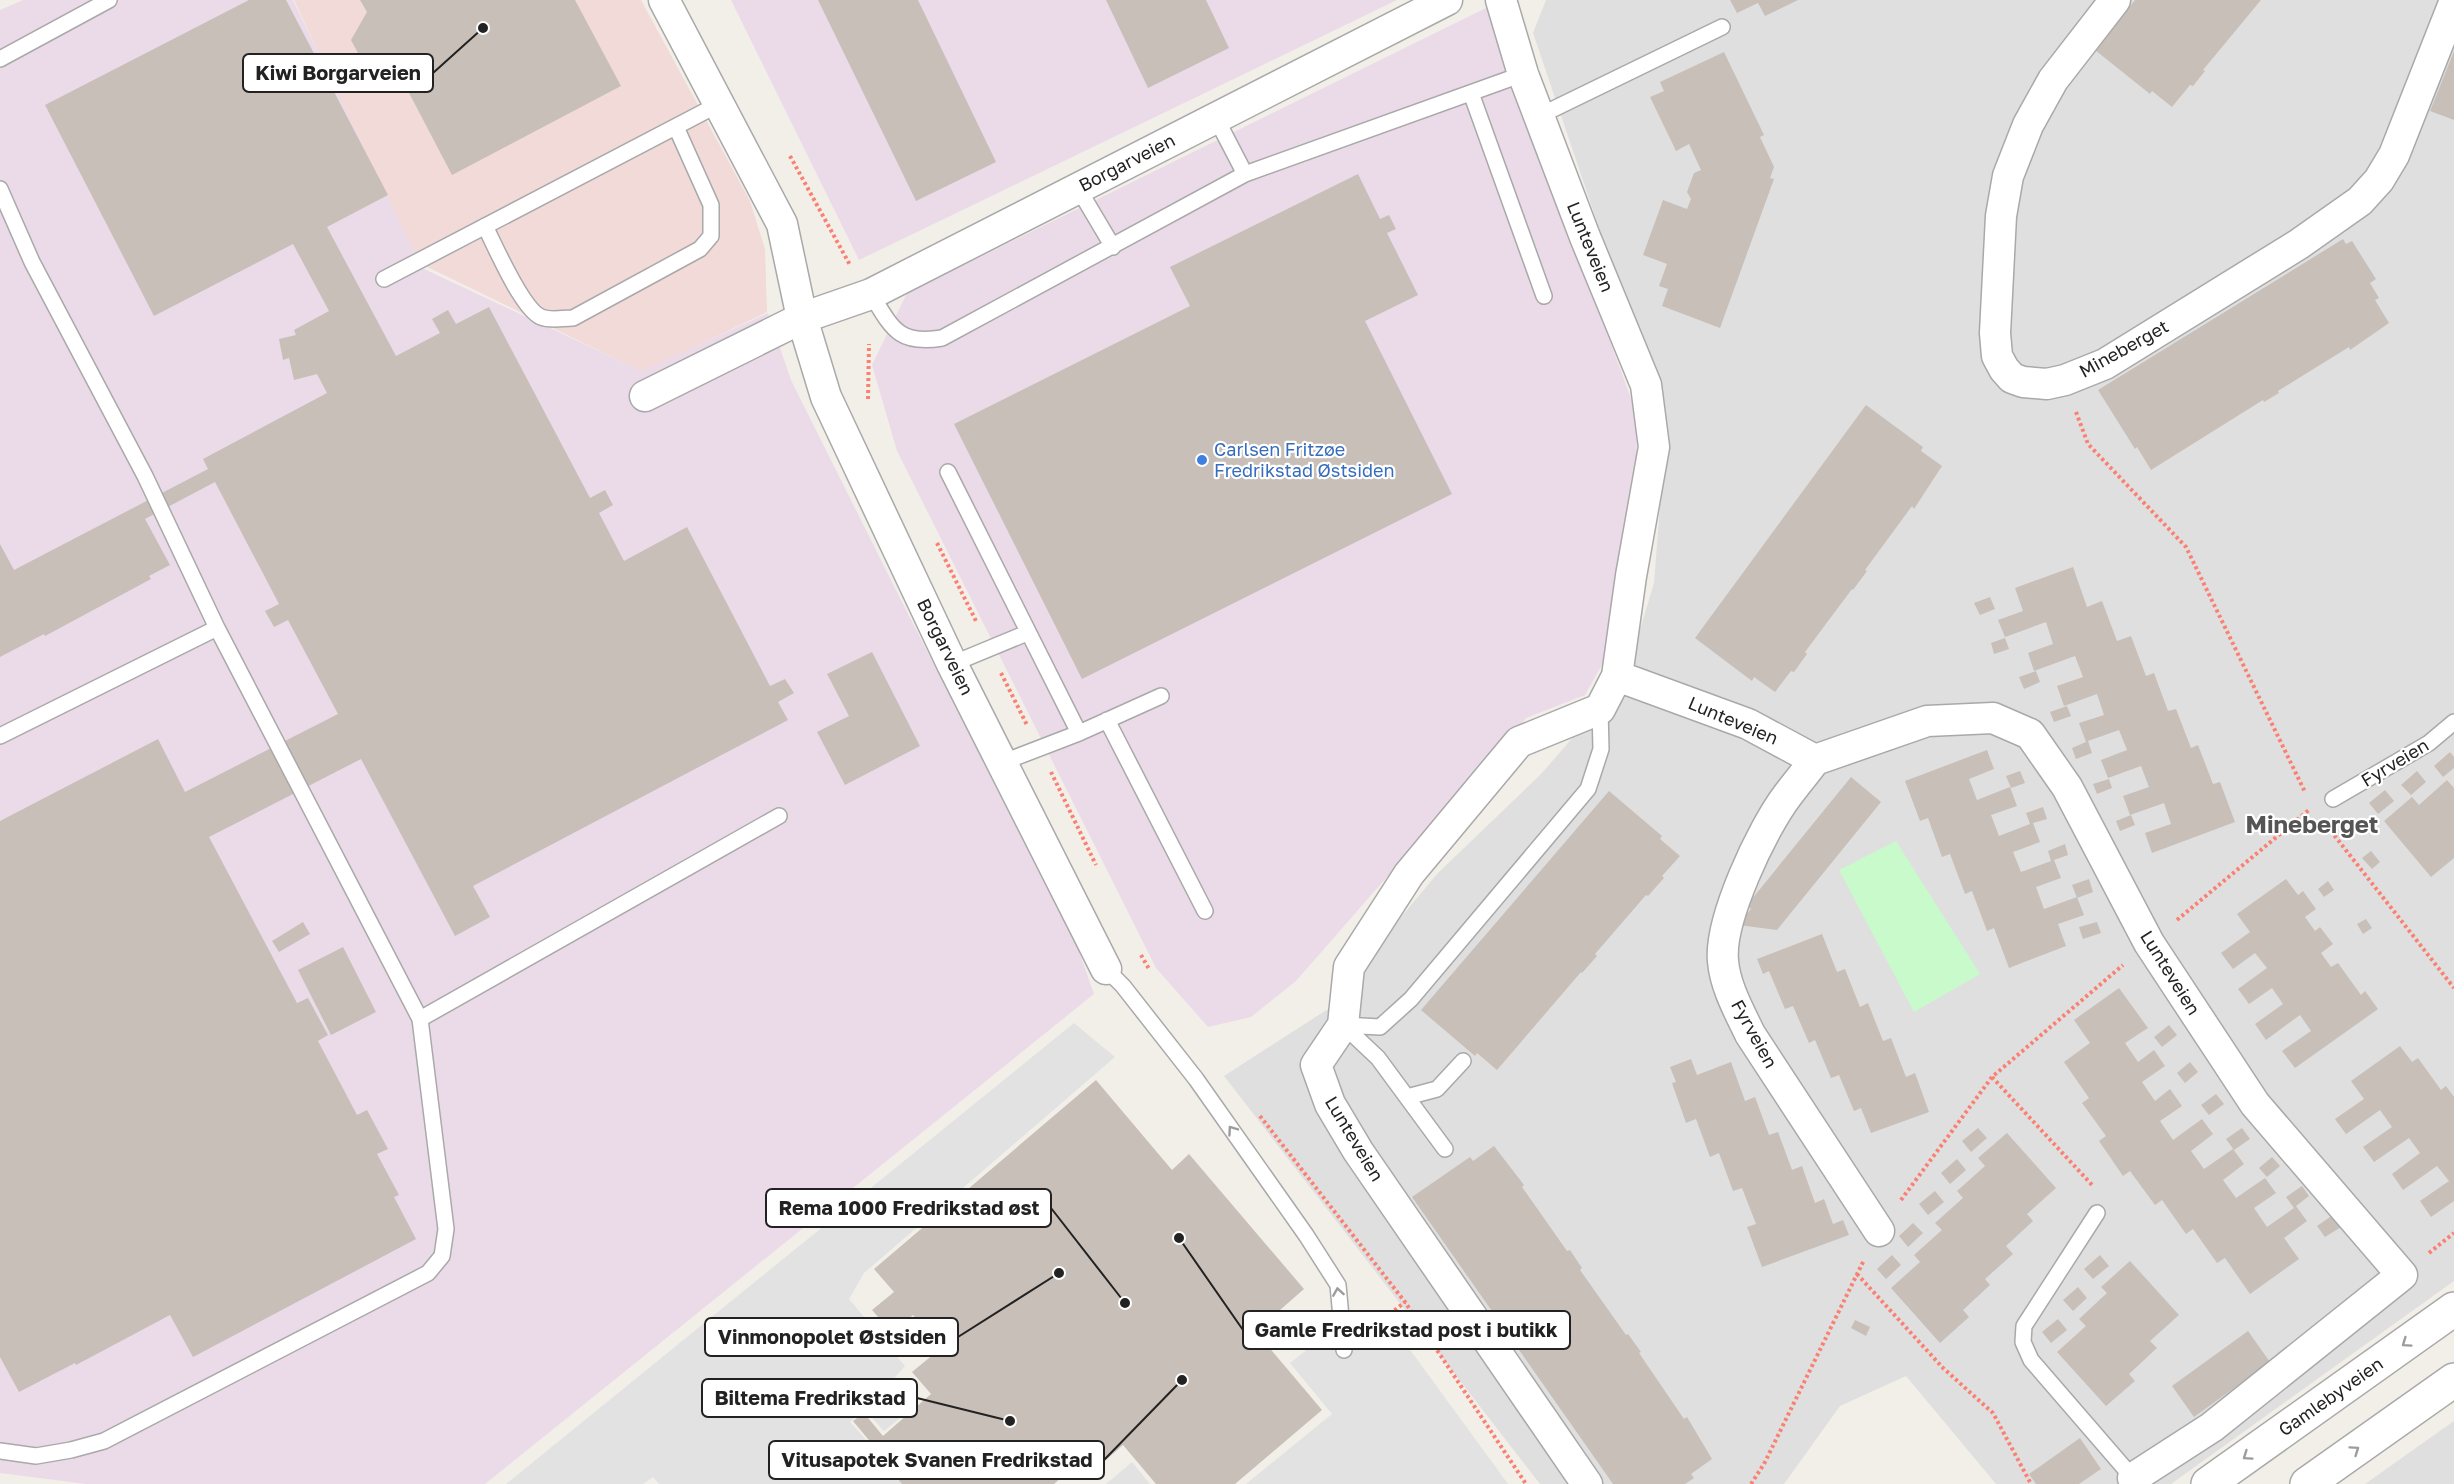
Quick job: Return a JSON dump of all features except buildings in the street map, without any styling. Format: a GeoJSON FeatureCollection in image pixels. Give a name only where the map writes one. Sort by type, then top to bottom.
{"type":"FeatureCollection","features":[{"type":"Feature","properties":{"kind":"street","name":"Borgarveien"},"geometry":{"type":"LineString","coordinates":[[664,0],[782,224],[802,318],[826,397],[952,664],[1106,969]]}},
{"type":"Feature","properties":{"kind":"street","name":"Borgarveien"},"geometry":{"type":"LineString","coordinates":[[645,396],[802,318],[871,294],[1447,0]]}},
{"type":"Feature","properties":{"kind":"street","name":"Lunteveien"},"geometry":{"type":"LineString","coordinates":[[1501,0],[1523,74],[1585,237],[1646,386],[1654,447],[1631,576],[1617,676],[1600,709],[1519,742],[1409,874],[1349,967],[1343,1025],[1316,1065],[1330,1104],[1358,1151],[1587,1484]]}},
{"type":"Feature","properties":{"kind":"street","name":"Mineberget"},"geometry":{"type":"LineString","coordinates":[[2115,0],[2053,80],[2028,125],[2008,176],[2001,216],[1995,333],[1997,356],[2004,369],[2012,378],[2023,382],[2037,385],[2065,380],[2104,364],[2299,244],[2360,201],[2379,180],[2394,154],[2454,3]]}},
{"type":"Feature","properties":{"kind":"street","name":"Lunteveien"},"geometry":{"type":"LineString","coordinates":[[1617,676],[1748,724],[1815,760],[1927,721],[1993,718],[2030,734],[2067,787],[2149,943],[2255,1104],[2402,1275],[2212,1427],[2133,1478]]}},
{"type":"Feature","properties":{"kind":"street","name":"Fyrveien"},"geometry":{"type":"LineString","coordinates":[[1815,760],[1769,823],[1726,921],[1723,936],[1723,962],[1733,998],[1750,1034],[1879,1231]]}},
{"type":"Feature","properties":{"kind":"street","name":"Gamlebyveien"},"geometry":{"type":"LineString","coordinates":[[2208,1484],[2454,1309]]}},
{"type":"Feature","properties":{"kind":"street"},"geometry":{"type":"LineString","coordinates":[[2307,1484],[2454,1380]]}},
{"type":"Feature","properties":{"kind":"lane"},"geometry":{"type":"LineString","coordinates":[[0,59],[109,0]]}},
{"type":"Feature","properties":{"kind":"lane"},"geometry":{"type":"LineString","coordinates":[[1539,116],[1722,27]]}},
{"type":"Feature","properties":{"kind":"lane"},"geometry":{"type":"LineString","coordinates":[[871,294],[893,329],[920,342],[942,338],[1245,174],[1523,74]]}},
{"type":"Feature","properties":{"kind":"lane"},"geometry":{"type":"LineString","coordinates":[[1470,93],[1544,296]]}},
{"type":"Feature","properties":{"kind":"lane"},"geometry":{"type":"LineString","coordinates":[[384,279],[719,104]]}},
{"type":"Feature","properties":{"kind":"lane"},"geometry":{"type":"LineString","coordinates":[[1216,118],[1245,174]]}},
{"type":"Feature","properties":{"kind":"lane"},"geometry":{"type":"LineString","coordinates":[[485,226],[525,304],[539,316],[553,319],[573,318],[700,249],[711,236],[711,205],[676,127]]}},
{"type":"Feature","properties":{"kind":"lane"},"geometry":{"type":"LineString","coordinates":[[1078,188],[1113,247]]}},
{"type":"Feature","properties":{"kind":"lane"},"geometry":{"type":"LineString","coordinates":[[0,189],[32,262],[145,476],[217,628],[420,1019],[446,1229],[442,1256],[428,1273],[104,1441],[36,1456],[0,1450]]}},
{"type":"Feature","properties":{"kind":"lane"},"geometry":{"type":"LineString","coordinates":[[948,472],[1079,733]]}},
{"type":"Feature","properties":{"kind":"lane"},"geometry":{"type":"LineString","coordinates":[[0,735],[217,628]]}},
{"type":"Feature","properties":{"kind":"lane"},"geometry":{"type":"LineString","coordinates":[[952,664],[1027,633]]}},
{"type":"Feature","properties":{"kind":"lane"},"geometry":{"type":"LineString","coordinates":[[1001,764],[1079,733],[1161,696]]}},
{"type":"Feature","properties":{"kind":"lane"},"geometry":{"type":"LineString","coordinates":[[1343,1025],[1380,1027],[1411,999],[1588,789],[1601,749],[1600,709]]}},
{"type":"Feature","properties":{"kind":"lane"},"geometry":{"type":"LineString","coordinates":[[1107,720],[1205,911]]}},
{"type":"Feature","properties":{"kind":"lane","name":"Fyrveien"},"geometry":{"type":"LineString","coordinates":[[2333,799],[2429,743],[2454,722]]}},
{"type":"Feature","properties":{"kind":"lane"},"geometry":{"type":"LineString","coordinates":[[420,1019],[779,816]]}},
{"type":"Feature","properties":{"kind":"lane"},"geometry":{"type":"LineString","coordinates":[[1106,969],[1123,986],[1196,1079],[1306,1234],[1338,1285],[1344,1350]]}},
{"type":"Feature","properties":{"kind":"lane"},"geometry":{"type":"LineString","coordinates":[[1343,1025],[1378,1058],[1445,1149]]}},
{"type":"Feature","properties":{"kind":"lane"},"geometry":{"type":"LineString","coordinates":[[1407,1097],[1437,1089],[1463,1061]]}},
{"type":"Feature","properties":{"kind":"lane"},"geometry":{"type":"LineString","coordinates":[[2097,1213],[2024,1326],[2023,1342],[2031,1360],[2133,1478]]}},
{"type":"Feature","properties":{"kind":"path"},"geometry":{"type":"LineString","coordinates":[[786,150],[847,261],[871,294],[868,403]]}},
{"type":"Feature","properties":{"kind":"path"},"geometry":{"type":"LineString","coordinates":[[2065,380],[2088,444],[2186,547],[2313,807],[2454,988]]}},
{"type":"Feature","properties":{"kind":"path"},"geometry":{"type":"LineString","coordinates":[[937,542],[1100,872]]}},
{"type":"Feature","properties":{"kind":"path"},"geometry":{"type":"LineString","coordinates":[[1751,1484],[1764,1464],[1879,1231],[1992,1077],[2313,807],[2333,799]]}},
{"type":"Feature","properties":{"kind":"path"},"geometry":{"type":"LineString","coordinates":[[1140,954],[1151,973]]}},
{"type":"Feature","properties":{"kind":"path"},"geometry":{"type":"LineString","coordinates":[[1992,1077],[2093,1184],[2097,1213]]}},
{"type":"Feature","properties":{"kind":"path"},"geometry":{"type":"LineString","coordinates":[[1253,1108],[1406,1302],[1526,1484]]}},
{"type":"Feature","properties":{"kind":"path"},"geometry":{"type":"LineString","coordinates":[[1857,1274],[1943,1368],[1992,1413],[2031,1484]]}},
{"type":"Feature","properties":{"kind":"path"},"geometry":{"type":"LineString","coordinates":[[1344,1350],[1406,1302]]}},
{"type":"Feature","properties":{"kind":"shaded area"},"geometry":{"type":"Polygon","coordinates":[[[23,0],[293,0],[422,268],[642,371],[768,313],[791,380],[1075,940],[1094,994],[485,1484],[86,1484],[0,1473],[0,10],[23,0]]]}},
{"type":"Feature","properties":{"kind":"shaded area"},"geometry":{"type":"Polygon","coordinates":[[[294,0],[641,0],[750,201],[765,249],[767,312],[643,372],[415,261],[294,0]]]}},
{"type":"Feature","properties":{"kind":"shaded area"},"geometry":{"type":"Polygon","coordinates":[[[731,0],[1397,0],[859,260],[731,0]]]}},
{"type":"Feature","properties":{"kind":"shaded area"},"geometry":{"type":"Polygon","coordinates":[[[1546,0],[2454,0],[2454,1281],[2171,1484],[1996,1484],[1906,1376],[1840,1406],[1784,1484],[1540,1484],[1224,1076],[1328,1009],[1364,961],[1438,873],[1542,773],[1626,676],[1654,583],[1665,443],[1654,390],[1533,33],[1546,0]]]}},
{"type":"Feature","properties":{"kind":"shaded area"},"geometry":{"type":"Polygon","coordinates":[[[1488,7],[1637,415],[1636,482],[1603,663],[1585,695],[1526,718],[1296,981],[1251,1017],[1208,1027],[1156,968],[897,451],[872,365],[907,293],[1488,7]]]}},
{"type":"Feature","properties":{"kind":"shaded area"},"geometry":{"type":"Polygon","coordinates":[[[1074,1023],[1115,1057],[864,1273],[849,1299],[905,1366],[888,1385],[910,1410],[884,1431],[864,1409],[850,1422],[906,1484],[659,1484],[653,1477],[643,1484],[506,1484],[1074,1023]]]}},
{"type":"Feature","properties":{"kind":"shaded area"},"geometry":{"type":"Polygon","coordinates":[[[1392,1325],[1508,1484],[1246,1484],[1332,1414],[1290,1363],[1309,1348],[1392,1325]]]}},
{"type":"Feature","properties":{"kind":"shaded area"},"geometry":{"type":"Polygon","coordinates":[[[2454,1421],[2454,1484],[2365,1484],[2454,1421]]]}},
{"type":"Feature","properties":{"kind":"shaded area"},"geometry":{"type":"Polygon","coordinates":[[[1132,1462],[1150,1484],[1106,1484],[1132,1462]]]}},
{"type":"Feature","properties":{"kind":"green space"},"geometry":{"type":"Polygon","coordinates":[[[1896,841],[1980,974],[1914,1012],[1839,870],[1896,841]]]}},
{"type":"Feature","properties":{"kind":"place","name":"Kiwi Borgarveien"},"geometry":{"type":"Point","coordinates":[483,28]}},
{"type":"Feature","properties":{"kind":"place","name":"Carlsen Fritzøe Fredrikstad Østsiden"},"geometry":{"type":"Point","coordinates":[1202,460]}},
{"type":"Feature","properties":{"kind":"place","name":"Gamle Fredrikstad post i butikk"},"geometry":{"type":"Point","coordinates":[1179,1238]}},
{"type":"Feature","properties":{"kind":"place","name":"Vinmonopolet Østsiden"},"geometry":{"type":"Point","coordinates":[1059,1273]}},
{"type":"Feature","properties":{"kind":"place","name":"Rema 1000 Fredrikstad øst"},"geometry":{"type":"Point","coordinates":[1125,1303]}},
{"type":"Feature","properties":{"kind":"place","name":"Vitusapotek Svanen Fredrikstad"},"geometry":{"type":"Point","coordinates":[1182,1380]}},
{"type":"Feature","properties":{"kind":"place","name":"Biltema Fredrikstad"},"geometry":{"type":"Point","coordinates":[1010,1421]}},
{"type":"Feature","properties":{"kind":"district","name":"Mineberget"},"geometry":{"type":"Point","coordinates":[2312,825]}}]}
